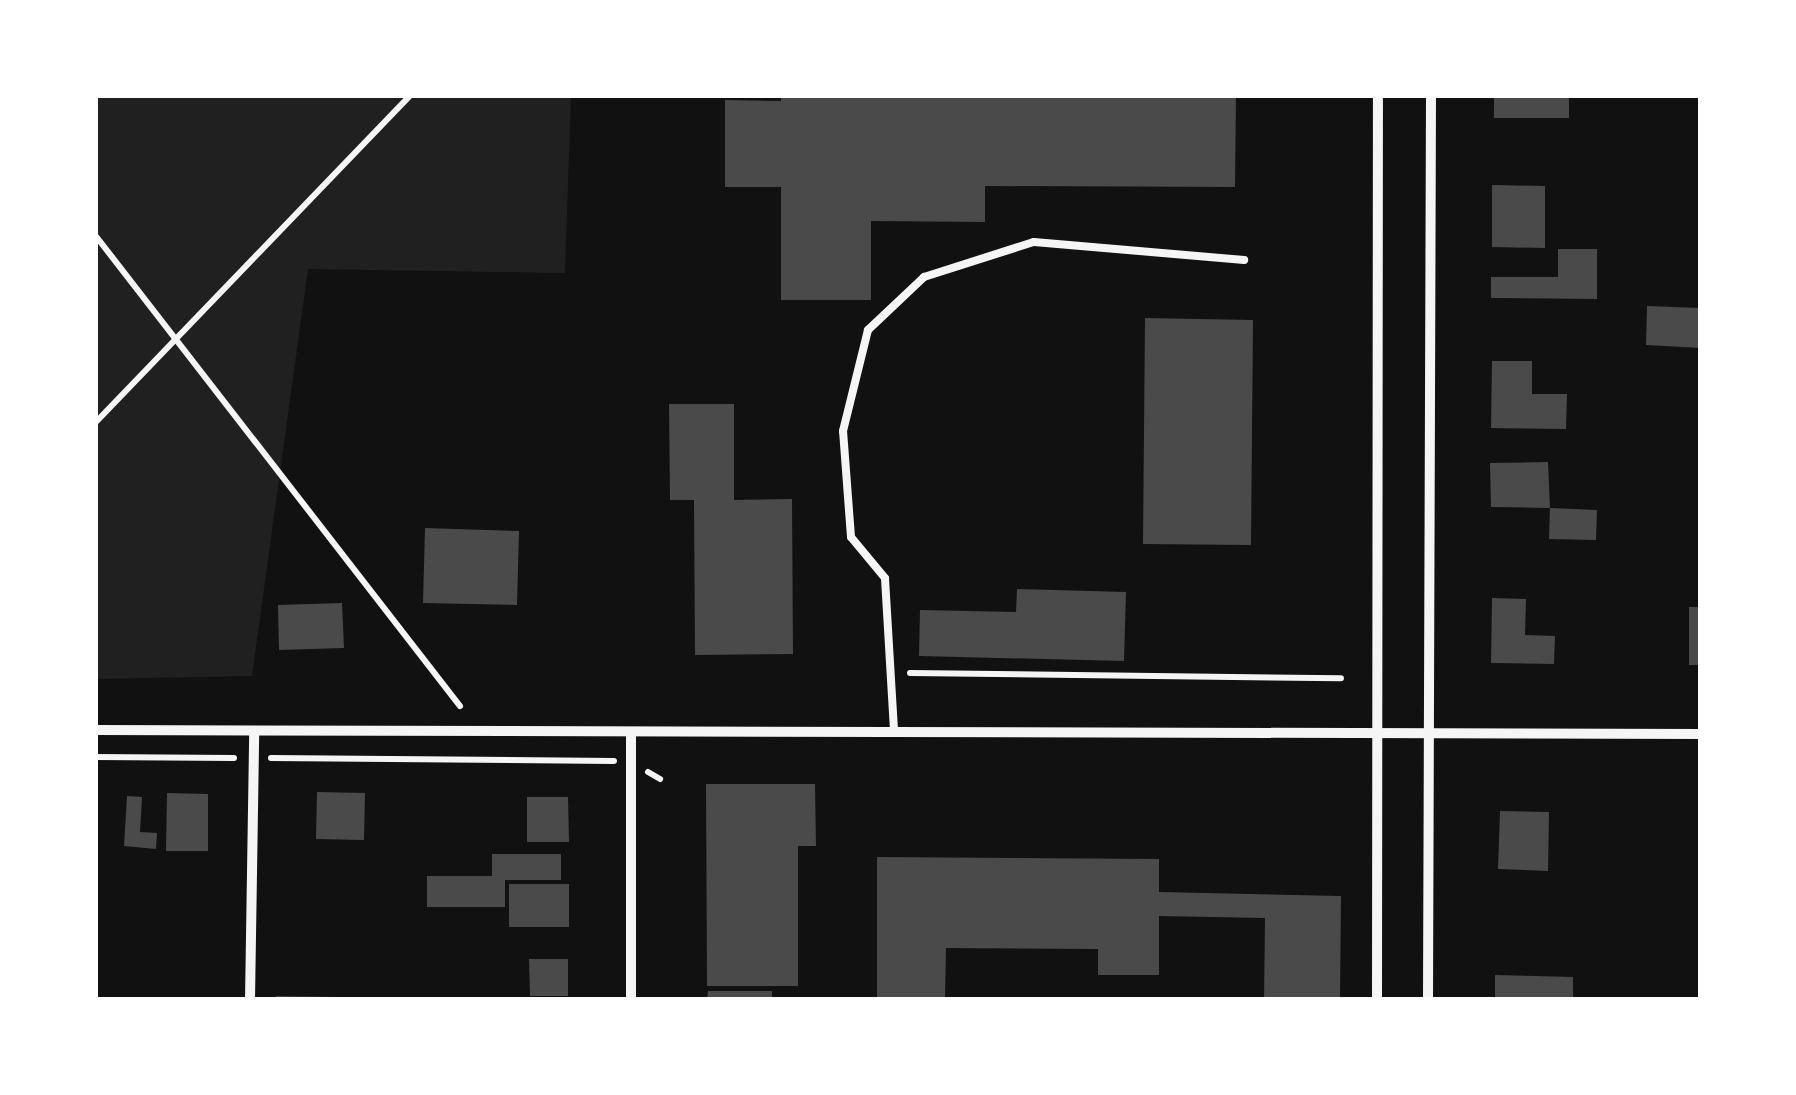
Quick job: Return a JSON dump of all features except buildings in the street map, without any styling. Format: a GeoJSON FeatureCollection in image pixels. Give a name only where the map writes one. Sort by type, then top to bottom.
{"type":"FeatureCollection","features":[{"type":"Feature","properties":{"kind":"street"},"geometry":{"type":"LineString","coordinates":[[1377,1000],[1378,95]]}},
{"type":"Feature","properties":{"kind":"street"},"geometry":{"type":"LineString","coordinates":[[1428,1000],[1433,731],[1430,95]]}},
{"type":"Feature","properties":{"kind":"street"},"geometry":{"type":"LineString","coordinates":[[95,730],[1701,734]]}},
{"type":"Feature","properties":{"kind":"street"},"geometry":{"type":"LineString","coordinates":[[250,1000],[254,732]]}},
{"type":"Feature","properties":{"kind":"street"},"geometry":{"type":"LineString","coordinates":[[631,732],[631,1000]]}},
{"type":"Feature","properties":{"kind":"lane"},"geometry":{"type":"LineString","coordinates":[[894,730],[886,578],[852,537],[843,431],[868,330],[924,278],[1034,242],[1244,260]]}},
{"type":"Feature","properties":{"kind":"path"},"geometry":{"type":"LineString","coordinates":[[95,423],[410,95]]}},
{"type":"Feature","properties":{"kind":"path"},"geometry":{"type":"LineString","coordinates":[[95,235],[460,706]]}},
{"type":"Feature","properties":{"kind":"path"},"geometry":{"type":"LineString","coordinates":[[910,673],[1342,678]]}},
{"type":"Feature","properties":{"kind":"path"},"geometry":{"type":"LineString","coordinates":[[95,757],[632,762],[660,779]]}},
{"type":"Feature","properties":{"kind":"shaded area"},"geometry":{"type":"Polygon","coordinates":[[[95,95],[571,95],[565,273],[308,269],[252,676],[95,679],[95,95]]]}}]}
